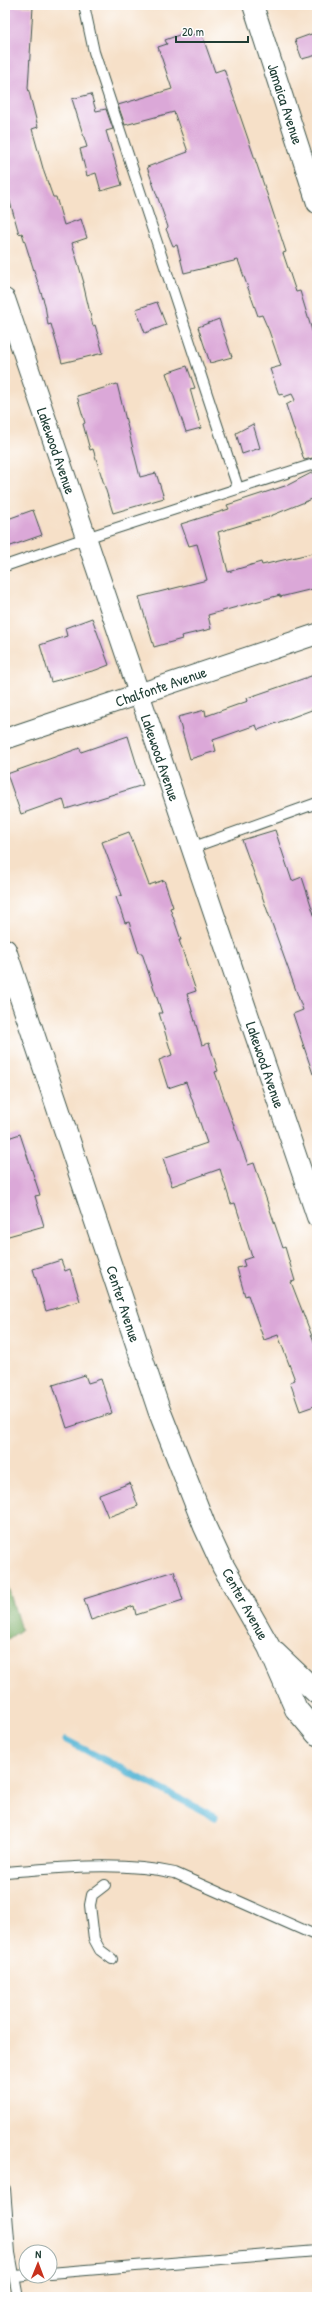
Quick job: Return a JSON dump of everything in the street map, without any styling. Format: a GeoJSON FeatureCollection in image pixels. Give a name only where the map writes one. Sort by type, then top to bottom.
{"type":"FeatureCollection","features":[{"type":"Feature","properties":{"kind":"street","name":"Jamaica Avenue"},"geometry":{"type":"LineString","coordinates":[[253,5],[317,203]]}},
{"type":"Feature","properties":{"kind":"street","name":"Lakewood Avenue"},"geometry":{"type":"LineString","coordinates":[[5,299],[138,695],[317,1217]]}},
{"type":"Feature","properties":{"kind":"street","name":"Chalfonte Avenue"},"geometry":{"type":"LineString","coordinates":[[5,739],[317,634]]}},
{"type":"Feature","properties":{"kind":"street","name":"Center Avenue"},"geometry":{"type":"LineString","coordinates":[[5,950],[159,1410],[205,1527],[223,1566],[269,1647],[296,1710],[317,1734]]}},
{"type":"Feature","properties":{"kind":"street","name":"Center Avenue"},"geometry":{"type":"LineString","coordinates":[[269,1647],[317,1693]]}},
{"type":"Feature","properties":{"kind":"lane"},"geometry":{"type":"LineString","coordinates":[[84,5],[94,52],[238,488]]}},
{"type":"Feature","properties":{"kind":"lane"},"geometry":{"type":"LineString","coordinates":[[5,566],[317,463]]}},
{"type":"Feature","properties":{"kind":"lane"},"geometry":{"type":"LineString","coordinates":[[191,848],[317,803]]}},
{"type":"Feature","properties":{"kind":"lane"},"geometry":{"type":"LineString","coordinates":[[5,1872],[102,1866],[150,1868],[175,1872],[317,1936]]}},
{"type":"Feature","properties":{"kind":"lane"},"geometry":{"type":"LineString","coordinates":[[104,1885],[92,1896],[90,1905],[94,1939],[100,1950],[112,1959]]}},
{"type":"Feature","properties":{"kind":"lane"},"geometry":{"type":"LineString","coordinates":[[5,2189],[10,2253],[18,2270]]}},
{"type":"Feature","properties":{"kind":"lane"},"geometry":{"type":"LineString","coordinates":[[58,2272],[317,2251]]}},
{"type":"Feature","properties":{"kind":"lane"},"geometry":{"type":"LineString","coordinates":[[18,2297],[20,2284]]}},
{"type":"Feature","properties":{"kind":"green space"},"geometry":{"type":"Polygon","coordinates":[[[5,1577],[21,1630],[5,1641],[5,1577]]]}},
{"type":"Feature","properties":{"kind":"building"},"geometry":{"type":"Polygon","coordinates":[[[5,6],[33,7],[28,88],[38,127],[32,129],[44,172],[53,197],[56,197],[64,225],[81,219],[87,238],[72,243],[84,283],[93,326],[95,325],[103,353],[62,363],[51,324],[48,325],[45,305],[22,233],[19,234],[5,184],[5,6]]]}},
{"type":"Feature","properties":{"kind":"building"},"geometry":{"type":"Polygon","coordinates":[[[190,31],[192,35],[201,32],[215,72],[224,69],[286,252],[283,253],[296,292],[300,291],[317,347],[317,457],[304,460],[286,405],[295,400],[292,394],[284,397],[283,394],[279,395],[270,369],[281,366],[262,315],[258,316],[238,260],[184,273],[177,245],[173,246],[166,229],[168,227],[147,167],[188,152],[174,112],[125,125],[118,105],[172,89],[158,47],[167,44],[165,40],[190,31]]]}},
{"type":"Feature","properties":{"kind":"building"},"geometry":{"type":"Polygon","coordinates":[[[317,32],[317,55],[302,59],[295,40],[317,32]]]}},
{"type":"Feature","properties":{"kind":"building"},"geometry":{"type":"Polygon","coordinates":[[[91,94],[96,111],[106,109],[113,129],[106,131],[122,185],[101,191],[96,173],[87,176],[80,149],[87,147],[72,99],[91,94]]]}},
{"type":"Feature","properties":{"kind":"building"},"geometry":{"type":"Polygon","coordinates":[[[157,302],[166,325],[145,333],[136,309],[157,302]]]}},
{"type":"Feature","properties":{"kind":"building"},"geometry":{"type":"Polygon","coordinates":[[[219,319],[232,357],[210,363],[198,327],[219,319]]]}},
{"type":"Feature","properties":{"kind":"building"},"geometry":{"type":"Polygon","coordinates":[[[187,366],[195,388],[190,389],[201,428],[186,432],[166,373],[187,366]]]}},
{"type":"Feature","properties":{"kind":"building"},"geometry":{"type":"Polygon","coordinates":[[[117,384],[140,477],[156,473],[164,498],[113,513],[93,449],[90,450],[83,424],[85,423],[77,396],[117,384]]]}},
{"type":"Feature","properties":{"kind":"building"},"geometry":{"type":"Polygon","coordinates":[[[253,424],[260,448],[242,454],[236,433],[253,424]]]}},
{"type":"Feature","properties":{"kind":"building"},"geometry":{"type":"Polygon","coordinates":[[[317,470],[317,497],[268,517],[218,532],[228,572],[261,562],[262,565],[317,552],[317,588],[280,597],[280,595],[208,615],[211,629],[181,636],[182,639],[154,647],[139,597],[207,580],[197,544],[189,546],[181,524],[229,509],[227,505],[288,485],[317,470]]]}},
{"type":"Feature","properties":{"kind":"building"},"geometry":{"type":"Polygon","coordinates":[[[33,510],[42,535],[5,548],[5,520],[33,510]]]}},
{"type":"Feature","properties":{"kind":"building"},"geometry":{"type":"Polygon","coordinates":[[[92,618],[109,665],[51,682],[40,645],[67,636],[65,628],[92,618]]]}},
{"type":"Feature","properties":{"kind":"building"},"geometry":{"type":"Polygon","coordinates":[[[317,674],[317,708],[258,730],[256,725],[213,740],[216,751],[190,759],[178,717],[205,710],[206,716],[248,701],[247,698],[317,674]]]}},
{"type":"Feature","properties":{"kind":"building"},"geometry":{"type":"Polygon","coordinates":[[[128,736],[143,785],[66,809],[63,799],[21,814],[7,774],[80,748],[81,752],[128,736]]]}},
{"type":"Feature","properties":{"kind":"building"},"geometry":{"type":"Polygon","coordinates":[[[275,830],[292,881],[302,877],[317,924],[317,1073],[313,1074],[293,1014],[303,1010],[242,840],[275,830]]]}},
{"type":"Feature","properties":{"kind":"building"},"geometry":{"type":"Polygon","coordinates":[[[129,832],[149,885],[164,880],[173,907],[170,908],[181,940],[179,940],[196,991],[187,994],[202,1045],[209,1043],[218,1071],[215,1072],[248,1165],[254,1163],[283,1248],[285,1247],[295,1281],[291,1282],[317,1349],[317,1405],[300,1411],[290,1382],[295,1380],[278,1335],[264,1340],[248,1295],[245,1296],[237,1268],[245,1266],[243,1260],[252,1257],[235,1203],[231,1204],[220,1169],[172,1186],[163,1158],[207,1143],[186,1082],[168,1088],[159,1060],[172,1055],[159,1013],[162,1013],[142,953],[139,953],[129,922],[125,923],[116,897],[122,895],[102,842],[129,832]]]}},
{"type":"Feature","properties":{"kind":"building"},"geometry":{"type":"Polygon","coordinates":[[[20,1134],[40,1195],[35,1196],[44,1226],[5,1237],[5,1139],[20,1134]]]}},
{"type":"Feature","properties":{"kind":"building"},"geometry":{"type":"Polygon","coordinates":[[[61,1260],[65,1271],[70,1269],[80,1301],[46,1311],[33,1269],[61,1260]]]}},
{"type":"Feature","properties":{"kind":"building"},"geometry":{"type":"Polygon","coordinates":[[[85,1375],[88,1383],[101,1379],[112,1413],[67,1428],[53,1385],[85,1375]]]}},
{"type":"Feature","properties":{"kind":"building"},"geometry":{"type":"Polygon","coordinates":[[[130,1483],[138,1506],[108,1517],[99,1495],[130,1483]]]}},
{"type":"Feature","properties":{"kind":"building"},"geometry":{"type":"Polygon","coordinates":[[[174,1571],[183,1600],[136,1615],[134,1606],[91,1620],[84,1599],[174,1571]]]}},
{"type":"Feature","properties":{"kind":"waterway"},"geometry":{"type":"LineString","coordinates":[[66,1740],[215,1817]]}}]}
